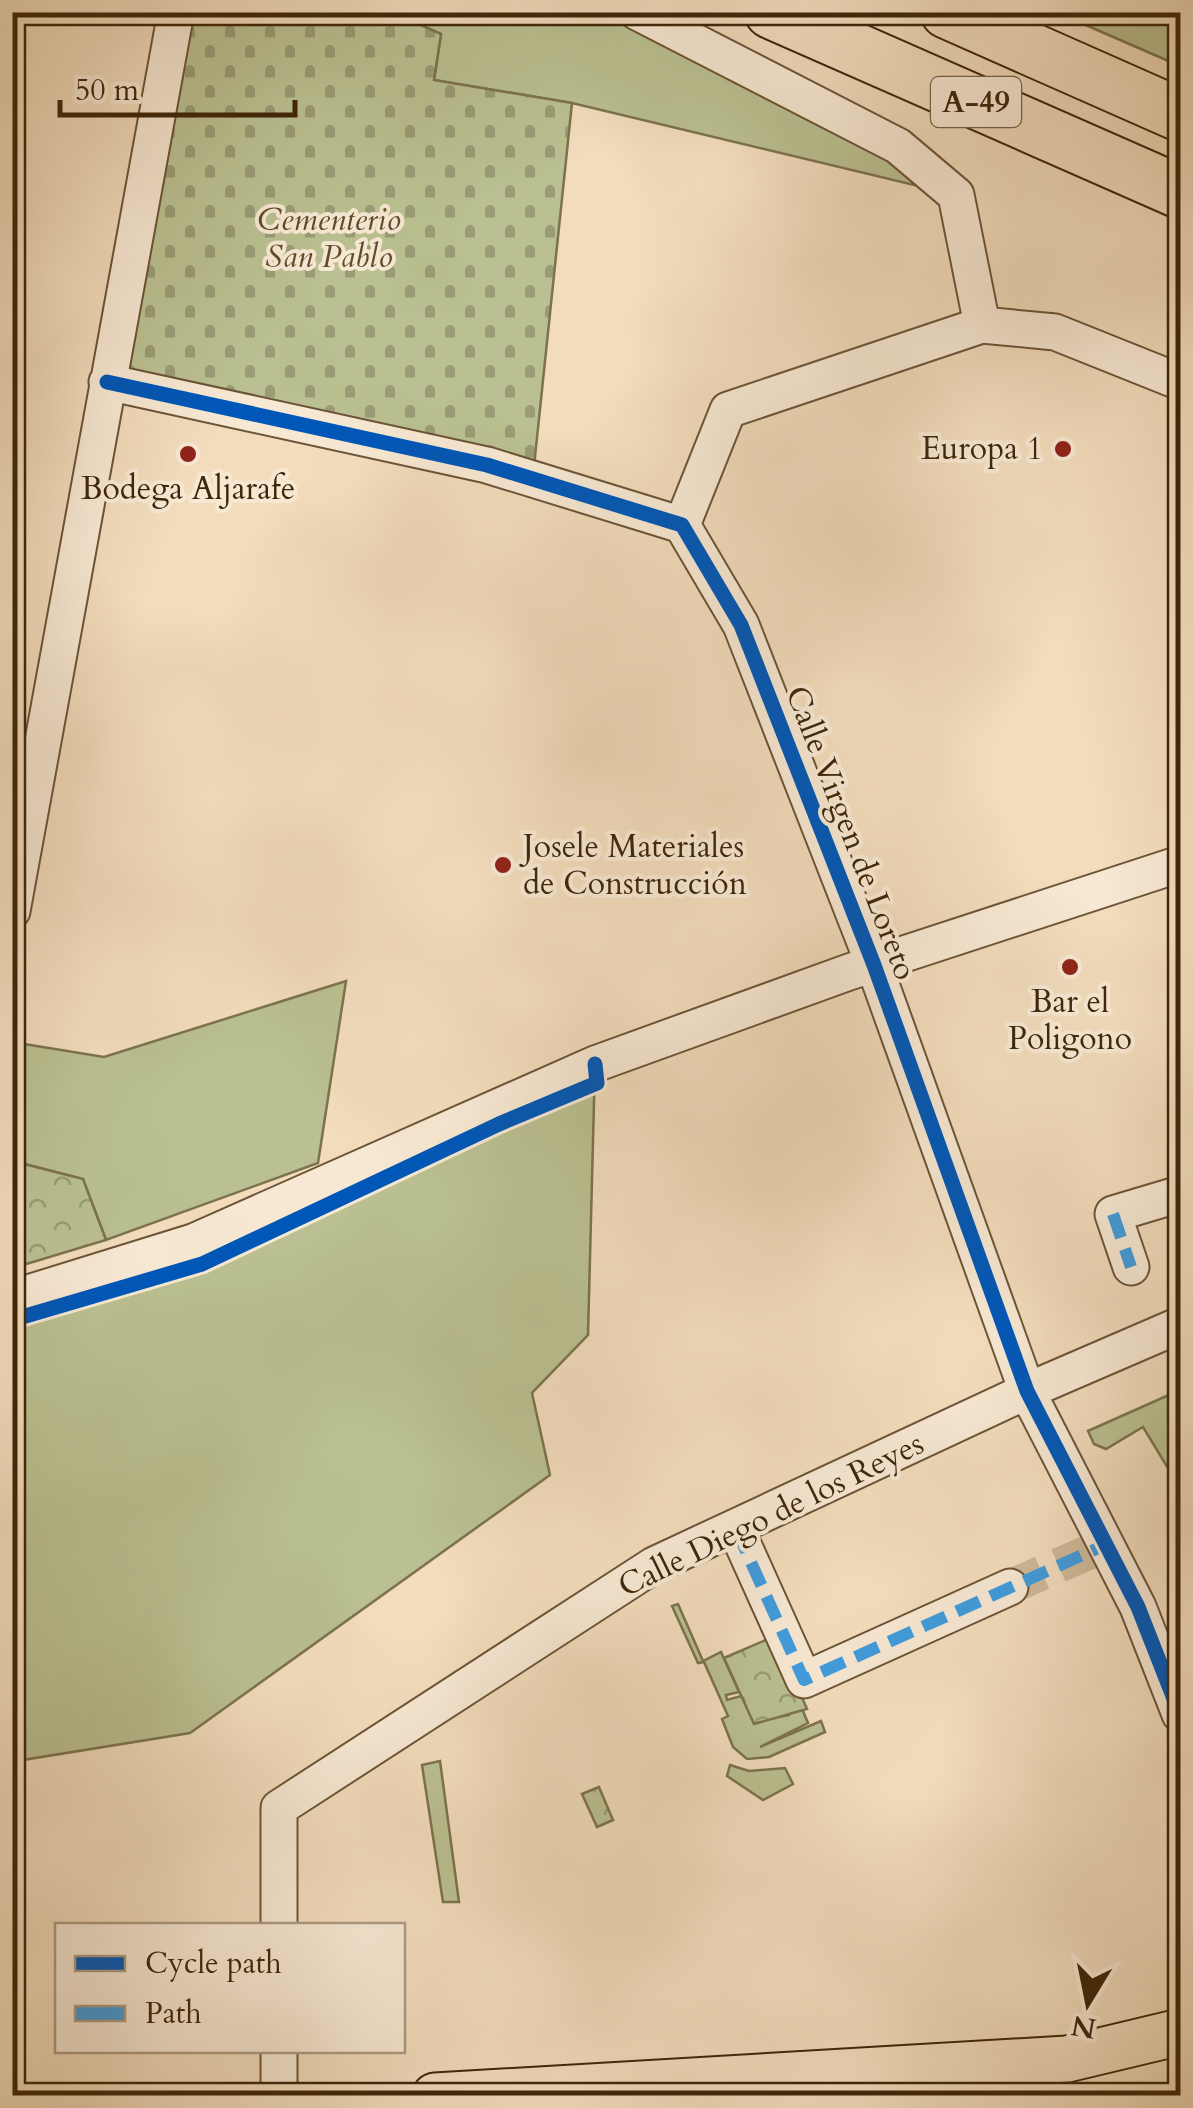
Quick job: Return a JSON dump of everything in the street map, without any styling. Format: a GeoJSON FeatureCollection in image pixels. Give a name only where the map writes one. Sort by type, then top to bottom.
{"type":"FeatureCollection","features":[{"type":"Feature","properties":{"kind":"highway","name":"A-49"},"geometry":{"type":"LineString","coordinates":[[771,12],[1180,192]]}},
{"type":"Feature","properties":{"kind":"highway","name":"A-49"},"geometry":{"type":"LineString","coordinates":[[947,12],[1180,115]]}},
{"type":"Feature","properties":{"kind":"main road"},"geometry":{"type":"LineString","coordinates":[[435,2096],[1068,2058],[1180,2032]]}},
{"type":"Feature","properties":{"kind":"street"},"geometry":{"type":"LineString","coordinates":[[12,910],[176,12]]}},
{"type":"Feature","properties":{"kind":"street"},"geometry":{"type":"LineString","coordinates":[[637,12],[898,146],[956,194],[982,325]]}},
{"type":"Feature","properties":{"kind":"street"},"geometry":{"type":"LineString","coordinates":[[107,382],[487,465],[682,525],[728,410],[982,325],[1055,332],[1180,382]]}},
{"type":"Feature","properties":{"kind":"street","name":"Calle Virgen de Loreto"},"geometry":{"type":"LineString","coordinates":[[682,525],[741,625],[874,965],[1027,1391],[1138,1607],[1180,1714]]}},
{"type":"Feature","properties":{"kind":"street"},"geometry":{"type":"LineString","coordinates":[[12,1298],[193,1242],[595,1064],[874,965],[1180,864]]}},
{"type":"Feature","properties":{"kind":"street"},"geometry":{"type":"LineString","coordinates":[[1131,1268],[1113,1214],[1180,1194]]}},
{"type":"Feature","properties":{"kind":"street","name":"Calle Diego de los Reyes"},"geometry":{"type":"LineString","coordinates":[[279,1923],[279,1808],[654,1565],[1027,1391],[1180,1325]]}},
{"type":"Feature","properties":{"kind":"street"},"geometry":{"type":"LineString","coordinates":[[736,1529],[804,1680],[1010,1587]]}},
{"type":"Feature","properties":{"kind":"street"},"geometry":{"type":"LineString","coordinates":[[279,2053],[279,2096]]}},
{"type":"Feature","properties":{"kind":"green space","name":"Cementerio San Pablo"},"geometry":{"type":"Polygon","coordinates":[[[176,13],[394,13],[441,34],[434,80],[572,103],[533,476],[107,382],[176,13]]]}},
{"type":"Feature","properties":{"kind":"green space"},"geometry":{"type":"Polygon","coordinates":[[[394,13],[637,13],[956,195],[572,103],[434,80],[441,34],[394,13]]]}},
{"type":"Feature","properties":{"kind":"green space"},"geometry":{"type":"Polygon","coordinates":[[[1058,13],[1180,13],[1180,66],[1058,13]]]}},
{"type":"Feature","properties":{"kind":"green space"},"geometry":{"type":"Polygon","coordinates":[[[346,981],[318,1163],[106,1240],[83,1179],[13,1161],[12,1042],[104,1057],[346,981]]]}},
{"type":"Feature","properties":{"kind":"green space"},"geometry":{"type":"Polygon","coordinates":[[[595,1064],[588,1335],[532,1393],[550,1475],[190,1733],[17,1761],[13,1766],[13,1298],[595,1064]]]}},
{"type":"Feature","properties":{"kind":"green space"},"geometry":{"type":"Polygon","coordinates":[[[12,1161],[83,1179],[106,1240],[13,1268],[12,1161]]]}},
{"type":"Feature","properties":{"kind":"green space"},"geometry":{"type":"Polygon","coordinates":[[[1180,1390],[1180,1488],[1143,1427],[1106,1449],[1094,1444],[1088,1431],[1180,1390]]]}},
{"type":"Feature","properties":{"kind":"green space"},"geometry":{"type":"Polygon","coordinates":[[[678,1604],[703,1661],[721,1652],[739,1692],[726,1695],[727,1700],[741,1696],[756,1722],[789,1715],[794,1690],[808,1723],[760,1747],[821,1721],[825,1732],[769,1757],[747,1759],[733,1747],[722,1719],[728,1716],[704,1662],[698,1663],[672,1606],[678,1604]]]}},
{"type":"Feature","properties":{"kind":"green space"},"geometry":{"type":"Polygon","coordinates":[[[775,1636],[807,1709],[754,1724],[724,1658],[775,1636]]]}},
{"type":"Feature","properties":{"kind":"green space"},"geometry":{"type":"Polygon","coordinates":[[[440,1761],[459,1902],[443,1902],[422,1765],[440,1761]]]}},
{"type":"Feature","properties":{"kind":"green space"},"geometry":{"type":"Polygon","coordinates":[[[730,1765],[749,1771],[785,1768],[793,1784],[763,1800],[727,1776],[730,1765]]]}},
{"type":"Feature","properties":{"kind":"green space"},"geometry":{"type":"Polygon","coordinates":[[[599,1787],[613,1820],[597,1827],[582,1794],[599,1787]]]}},
{"type":"Feature","properties":{"kind":"tunnel"},"geometry":{"type":"LineString","coordinates":[[1010,1587],[1105,1545]]}},
{"type":"Feature","properties":{"kind":"marked path"},"geometry":{"type":"LineString","coordinates":[[1113,1214],[1131,1267]]}},
{"type":"Feature","properties":{"kind":"marked path"},"geometry":{"type":"LineString","coordinates":[[736,1529],[804,1680],[1105,1545]]}},
{"type":"Feature","properties":{"kind":"cycle path"},"geometry":{"type":"LineString","coordinates":[[107,382],[487,465],[682,525],[741,625],[874,965],[1027,1391],[1138,1607],[1180,1714]]}},
{"type":"Feature","properties":{"kind":"cycle path"},"geometry":{"type":"LineString","coordinates":[[12,1320],[202,1264],[499,1124],[597,1083],[595,1064]]}},
{"type":"Feature","properties":{"kind":"place","name":"Europa 1"},"geometry":{"type":"Point","coordinates":[1063,449]}},
{"type":"Feature","properties":{"kind":"place","name":"Bodega Aljarafe"},"geometry":{"type":"Point","coordinates":[188,454]}},
{"type":"Feature","properties":{"kind":"place","name":"Josele Materiales de Construcción"},"geometry":{"type":"Point","coordinates":[503,865]}},
{"type":"Feature","properties":{"kind":"place","name":"Bar el Poligono"},"geometry":{"type":"Point","coordinates":[1070,967]}}]}
